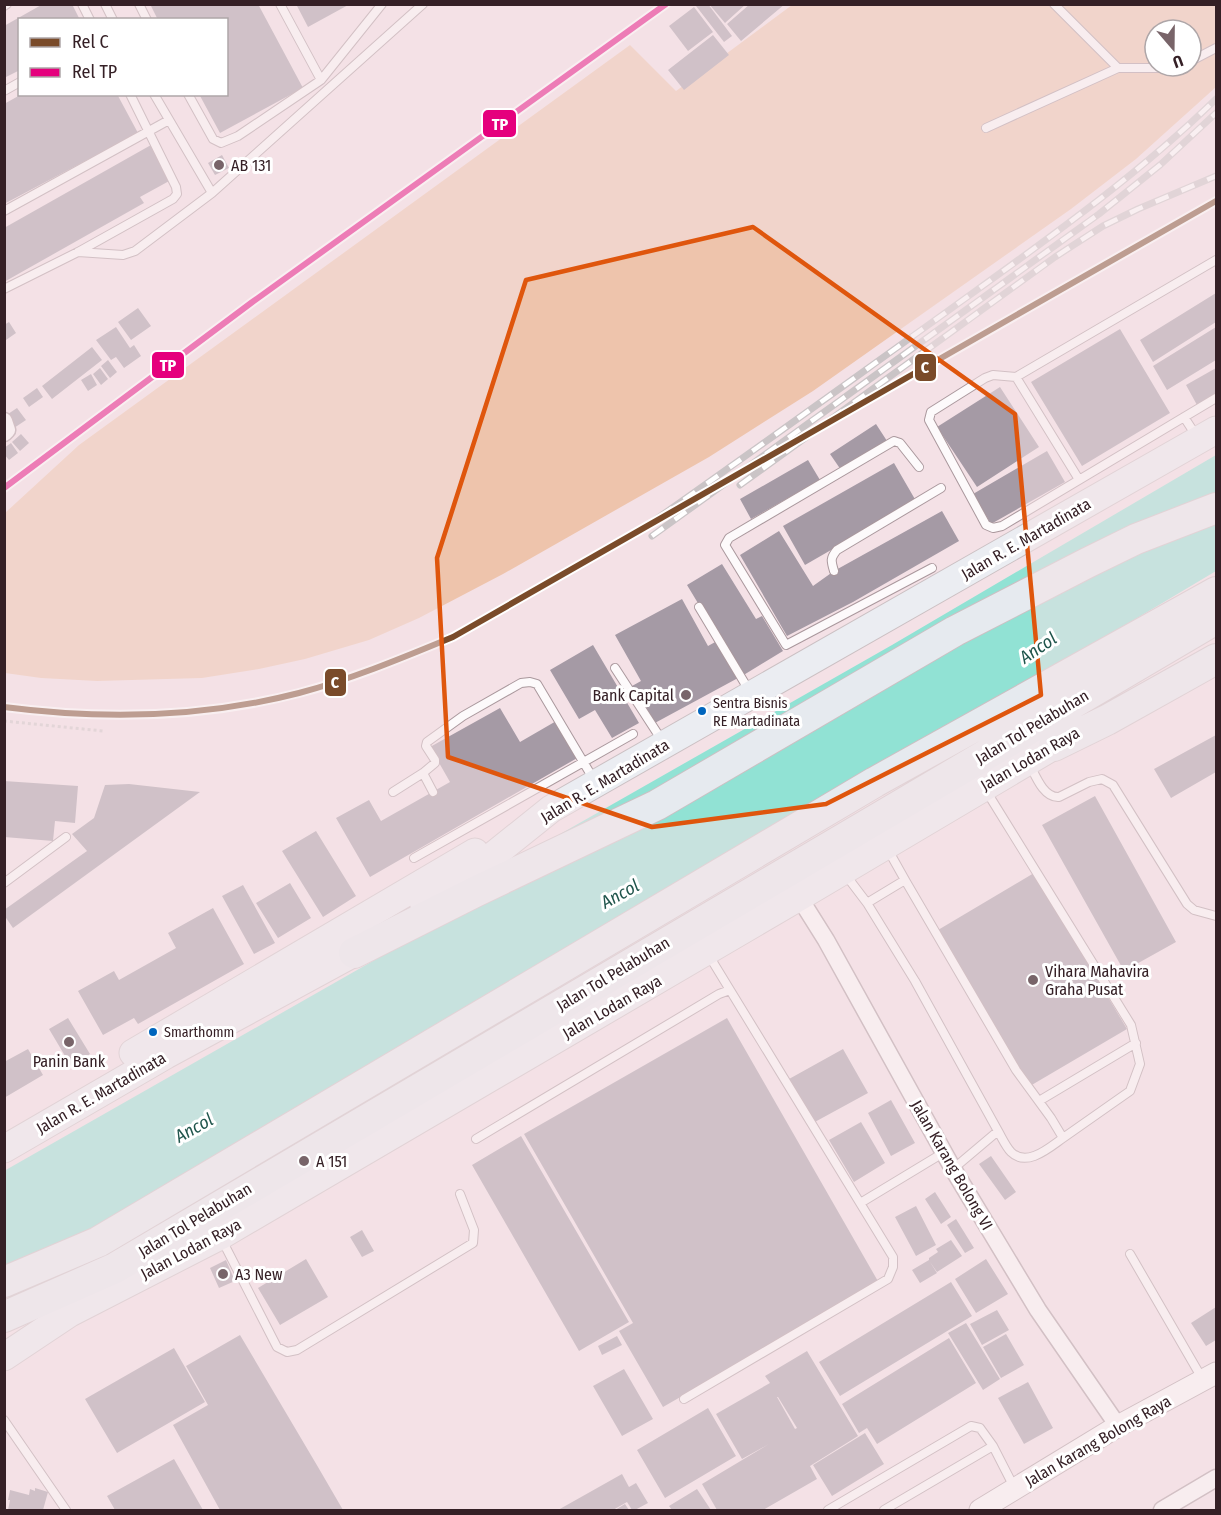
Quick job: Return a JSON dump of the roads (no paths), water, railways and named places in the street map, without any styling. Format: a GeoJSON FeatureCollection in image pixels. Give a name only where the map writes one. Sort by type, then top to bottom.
{"type":"FeatureCollection","features":[{"type":"Feature","properties":{"kind":"highway","name":"Jalan R. E. Martadinata"},"geometry":{"type":"LineString","coordinates":[[4,1149],[166,1055],[354,953],[455,886],[551,809],[591,772],[664,745],[752,695],[896,600],[1208,434]]}},
{"type":"Feature","properties":{"kind":"highway"},"geometry":{"type":"LineString","coordinates":[[354,953],[657,805],[955,631],[1077,568],[1136,539],[1216,508]]}},
{"type":"Feature","properties":{"kind":"highway","name":"Jalan Tol Pelabuhan"},"geometry":{"type":"LineString","coordinates":[[4,1282],[98,1242],[874,782],[1216,591]]}},
{"type":"Feature","properties":{"kind":"highway","name":"Jalan Tol Pelabuhan"},"geometry":{"type":"LineString","coordinates":[[4,1317],[115,1268],[1216,619]]}},
{"type":"Feature","properties":{"kind":"highway","name":"Jalan Lodan Raya"},"geometry":{"type":"LineString","coordinates":[[4,1357],[70,1313],[220,1236],[799,897],[1216,649]]}},
{"type":"Feature","properties":{"kind":"highway"},"geometry":{"type":"LineString","coordinates":[[1054,746],[1107,720],[1216,659]]}},
{"type":"Feature","properties":{"kind":"highway"},"geometry":{"type":"LineString","coordinates":[[4,1128],[464,840],[551,809]]}},
{"type":"Feature","properties":{"kind":"highway"},"geometry":{"type":"LineString","coordinates":[[4,1339],[70,1313]]}},
{"type":"Feature","properties":{"kind":"street"},"geometry":{"type":"LineString","coordinates":[[4,421],[7,430],[4,433]]}},
{"type":"Feature","properties":{"kind":"street","name":"Jalan Karang Bolong VI"},"geometry":{"type":"LineString","coordinates":[[799,897],[826,940],[943,1153],[1038,1310],[1118,1426]]}},
{"type":"Feature","properties":{"kind":"street","name":"Jalan Karang Bolong Raya"},"geometry":{"type":"LineString","coordinates":[[980,1510],[1118,1426],[1210,1377]]}},
{"type":"Feature","properties":{"kind":"street"},"geometry":{"type":"LineString","coordinates":[[1164,1510],[1216,1478]]}},
{"type":"Feature","properties":{"kind":"lane"},"geometry":{"type":"LineString","coordinates":[[82,4],[89,18]]}},
{"type":"Feature","properties":{"kind":"lane"},"geometry":{"type":"LineString","coordinates":[[105,4],[112,18]]}},
{"type":"Feature","properties":{"kind":"lane"},"geometry":{"type":"LineString","coordinates":[[139,4],[146,18]]}},
{"type":"Feature","properties":{"kind":"lane"},"geometry":{"type":"LineString","coordinates":[[280,4],[321,80]]}},
{"type":"Feature","properties":{"kind":"lane"},"geometry":{"type":"LineString","coordinates":[[189,96],[213,139],[221,142],[238,136],[321,80],[382,4]]}},
{"type":"Feature","properties":{"kind":"lane"},"geometry":{"type":"LineString","coordinates":[[1054,4],[1118,68]]}},
{"type":"Feature","properties":{"kind":"lane"},"geometry":{"type":"LineString","coordinates":[[78,252],[129,254],[212,193],[417,6]]}},
{"type":"Feature","properties":{"kind":"lane"},"geometry":{"type":"LineString","coordinates":[[986,128],[1118,68],[1143,68]]}},
{"type":"Feature","properties":{"kind":"lane"},"geometry":{"type":"LineString","coordinates":[[4,91],[18,83]]}},
{"type":"Feature","properties":{"kind":"lane"},"geometry":{"type":"LineString","coordinates":[[4,289],[78,252],[173,199],[177,194],[176,187],[131,96]]}},
{"type":"Feature","properties":{"kind":"lane"},"geometry":{"type":"LineString","coordinates":[[155,96],[212,193]]}},
{"type":"Feature","properties":{"kind":"lane"},"geometry":{"type":"LineString","coordinates":[[4,211],[169,120]]}},
{"type":"Feature","properties":{"kind":"lane"},"geometry":{"type":"LineString","coordinates":[[1216,260],[1016,377],[993,375],[985,378],[931,412],[929,420],[986,525],[993,528],[1002,526],[1078,478],[1216,398]]}},
{"type":"Feature","properties":{"kind":"lane"},"geometry":{"type":"LineString","coordinates":[[1016,377],[1078,478]]}},
{"type":"Feature","properties":{"kind":"lane"},"geometry":{"type":"LineString","coordinates":[[1184,417],[1208,434]]}},
{"type":"Feature","properties":{"kind":"lane"},"geometry":{"type":"LineString","coordinates":[[919,467],[900,443],[894,441],[729,538],[725,545],[786,645],[856,604],[896,600],[932,568]]}},
{"type":"Feature","properties":{"kind":"lane"},"geometry":{"type":"LineString","coordinates":[[834,571],[831,557],[837,550],[941,488]]}},
{"type":"Feature","properties":{"kind":"lane"},"geometry":{"type":"LineString","coordinates":[[699,608],[752,695]]}},
{"type":"Feature","properties":{"kind":"lane"},"geometry":{"type":"LineString","coordinates":[[615,668],[664,745]]}},
{"type":"Feature","properties":{"kind":"lane"},"geometry":{"type":"LineString","coordinates":[[393,792],[435,763],[426,746],[427,742],[463,716],[521,683],[530,682],[537,684],[591,772]]}},
{"type":"Feature","properties":{"kind":"lane"},"geometry":{"type":"LineString","coordinates":[[414,858],[464,840],[591,772],[633,734]]}},
{"type":"Feature","properties":{"kind":"lane"},"geometry":{"type":"LineString","coordinates":[[1027,760],[1038,781],[1054,797],[1102,779],[1113,785],[1187,904],[1194,910],[1216,916]]}},
{"type":"Feature","properties":{"kind":"lane"},"geometry":{"type":"LineString","coordinates":[[423,773],[434,792]]}},
{"type":"Feature","properties":{"kind":"lane"},"geometry":{"type":"LineString","coordinates":[[842,870],[867,903],[915,981],[1012,1154],[1023,1158],[1034,1157],[1130,1091],[1140,1064],[1131,1024],[983,786]]}},
{"type":"Feature","properties":{"kind":"lane"},"geometry":{"type":"LineString","coordinates":[[4,883],[66,837]]}},
{"type":"Feature","properties":{"kind":"lane"},"geometry":{"type":"LineString","coordinates":[[885,845],[1016,1070],[1064,1138]]}},
{"type":"Feature","properties":{"kind":"lane"},"geometry":{"type":"LineString","coordinates":[[867,903],[905,880]]}},
{"type":"Feature","properties":{"kind":"lane"},"geometry":{"type":"LineString","coordinates":[[684,1399],[888,1278],[893,1267],[893,1257],[862,1202],[707,951]]}},
{"type":"Feature","properties":{"kind":"lane"},"geometry":{"type":"LineString","coordinates":[[476,1139],[719,994],[730,990]]}},
{"type":"Feature","properties":{"kind":"lane"},"geometry":{"type":"LineString","coordinates":[[1039,1101],[1136,1043]]}},
{"type":"Feature","properties":{"kind":"lane"},"geometry":{"type":"LineString","coordinates":[[953,1169],[998,1131]]}},
{"type":"Feature","properties":{"kind":"lane"},"geometry":{"type":"LineString","coordinates":[[862,1202],[943,1153]]}},
{"type":"Feature","properties":{"kind":"lane"},"geometry":{"type":"LineString","coordinates":[[220,1236],[277,1347],[287,1352],[297,1350],[473,1243],[474,1230],[460,1194]]}},
{"type":"Feature","properties":{"kind":"lane"},"geometry":{"type":"LineString","coordinates":[[1130,1254],[1210,1377]]}},
{"type":"Feature","properties":{"kind":"lane"},"geometry":{"type":"LineString","coordinates":[[4,1420],[66,1510]]}},
{"type":"Feature","properties":{"kind":"lane"},"geometry":{"type":"LineString","coordinates":[[828,1510],[971,1426],[980,1428],[993,1446],[1015,1489]]}},
{"type":"Feature","properties":{"kind":"lane"},"geometry":{"type":"LineString","coordinates":[[884,1510],[993,1446]]}},
{"type":"Feature","properties":{"kind":"water","name":"Ancol"},"geometry":{"type":"Polygon","coordinates":[[[1216,455],[1216,571],[91,1233],[5,1272],[4,1171],[459,912],[562,833],[892,645],[1216,455]]]}},
{"type":"Feature","properties":{"kind":"railway"},"geometry":{"type":"LineString","coordinates":[[638,532],[1050,236],[1152,157],[1216,99]]}},
{"type":"Feature","properties":{"kind":"railway"},"geometry":{"type":"LineString","coordinates":[[652,536],[1099,214],[1160,165],[1216,113]]}},
{"type":"Feature","properties":{"kind":"railway"},"geometry":{"type":"LineString","coordinates":[[740,485],[1055,257],[1103,226],[1216,176]]}},
{"type":"Feature","properties":{"kind":"rail line","name":"TP"},"geometry":{"type":"LineString","coordinates":[[4,488],[251,303],[666,4]]}},
{"type":"Feature","properties":{"kind":"rail line","name":"C"},"geometry":{"type":"LineString","coordinates":[[4,707],[116,715],[226,708],[319,687],[377,668],[453,637],[1216,201]]}},
{"type":"Feature","properties":{"kind":"place","name":"AB 131"},"geometry":{"type":"Point","coordinates":[219,165]}},
{"type":"Feature","properties":{"kind":"place","name":"Bank Capital"},"geometry":{"type":"Point","coordinates":[686,695]}},
{"type":"Feature","properties":{"kind":"place","name":"Sentra Bisnis RE Martadinata"},"geometry":{"type":"Point","coordinates":[702,711]}},
{"type":"Feature","properties":{"kind":"place","name":"Vihara Mahavira Graha Pusat"},"geometry":{"type":"Point","coordinates":[1033,980]}},
{"type":"Feature","properties":{"kind":"place","name":"Smarthomm"},"geometry":{"type":"Point","coordinates":[153,1032]}},
{"type":"Feature","properties":{"kind":"place","name":"Panin Bank"},"geometry":{"type":"Point","coordinates":[69,1042]}},
{"type":"Feature","properties":{"kind":"place","name":"A 151"},"geometry":{"type":"Point","coordinates":[304,1161]}},
{"type":"Feature","properties":{"kind":"place","name":"A3 New"},"geometry":{"type":"Point","coordinates":[223,1274]}}]}
